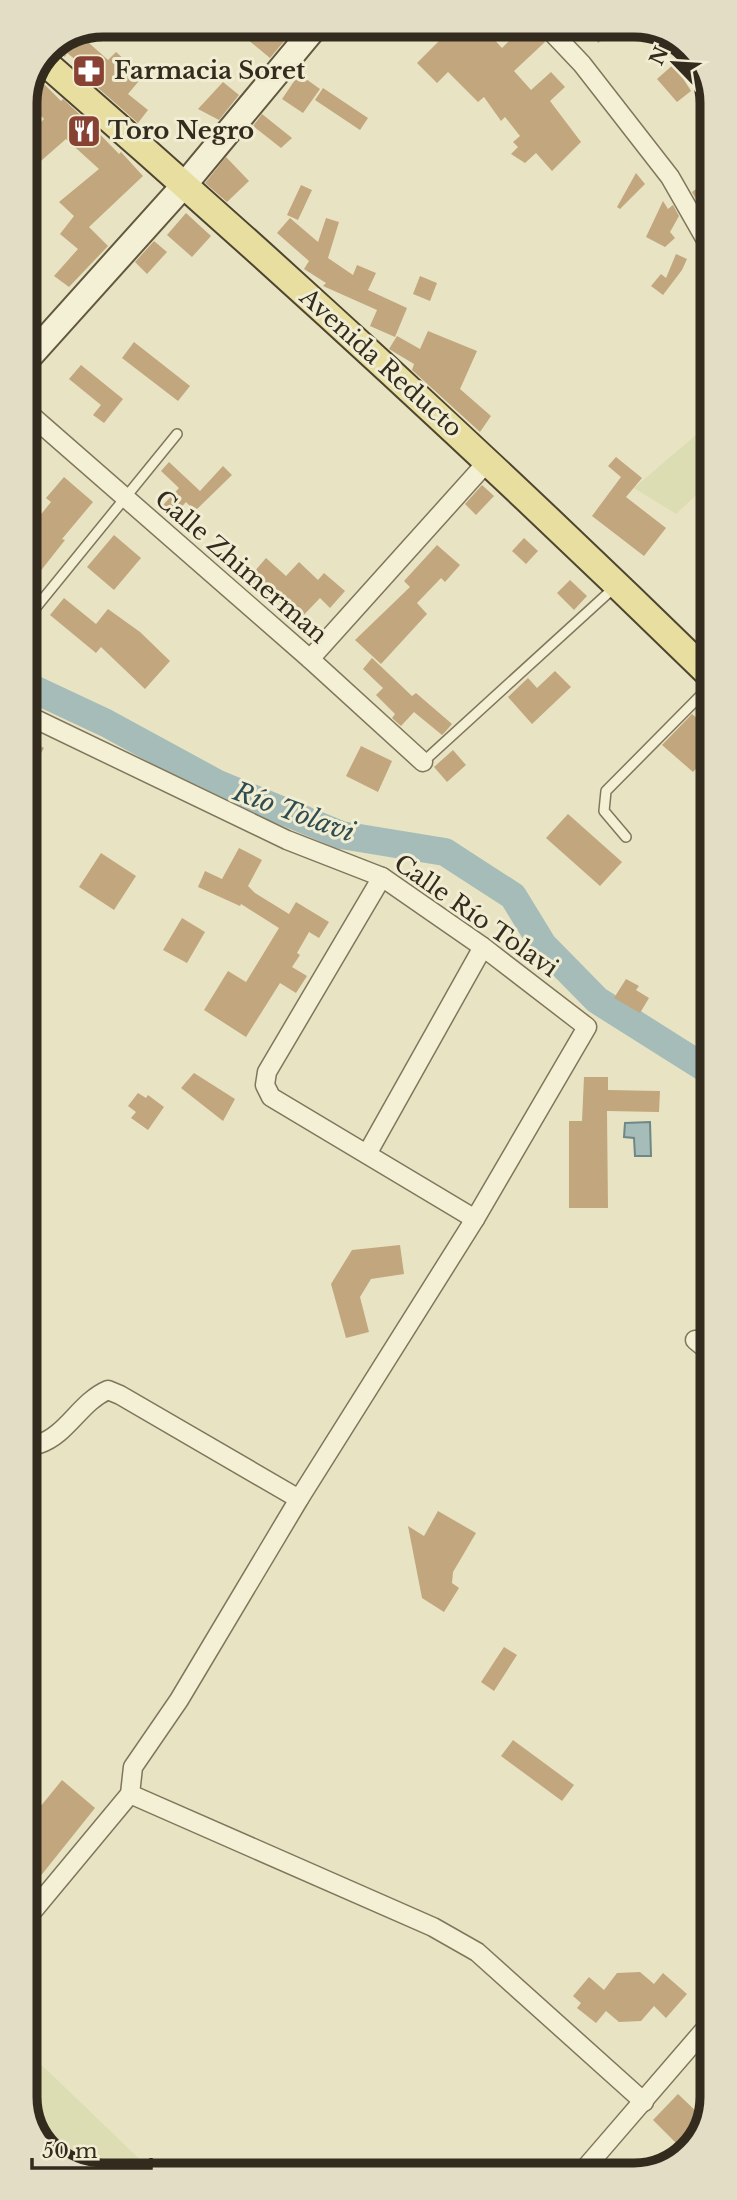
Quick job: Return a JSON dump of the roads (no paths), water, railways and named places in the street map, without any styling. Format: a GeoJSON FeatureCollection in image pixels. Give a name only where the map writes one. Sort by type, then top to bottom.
{"type":"FeatureCollection","features":[{"type":"Feature","properties":{"kind":"main road"},"geometry":{"type":"LineString","coordinates":[[37,349],[185,184],[306,37]]}},
{"type":"Feature","properties":{"kind":"main road","name":"Avenida Reducto"},"geometry":{"type":"LineString","coordinates":[[48,66],[185,184],[488,461],[700,665]]}},
{"type":"Feature","properties":{"kind":"street"},"geometry":{"type":"LineString","coordinates":[[556,37],[582,64],[670,177],[700,230]]}},
{"type":"Feature","properties":{"kind":"street","name":"Calle Zhimerman"},"geometry":{"type":"LineString","coordinates":[[37,421],[310,659],[423,762]]}},
{"type":"Feature","properties":{"kind":"street"},"geometry":{"type":"LineString","coordinates":[[310,659],[488,461]]}},
{"type":"Feature","properties":{"kind":"street","name":"Calle Río Tolavi"},"geometry":{"type":"LineString","coordinates":[[37,720],[287,840],[382,877],[483,947],[587,1027],[475,1219]]}},
{"type":"Feature","properties":{"kind":"street"},"geometry":{"type":"LineString","coordinates":[[37,1906],[130,1794],[133,1767],[179,1700],[299,1499],[475,1219],[271,1097],[265,1086],[267,1073],[382,877]]}},
{"type":"Feature","properties":{"kind":"street"},"geometry":{"type":"LineString","coordinates":[[367,1154],[483,947]]}},
{"type":"Feature","properties":{"kind":"street"},"geometry":{"type":"LineString","coordinates":[[695,1340],[700,1344]]}},
{"type":"Feature","properties":{"kind":"street"},"geometry":{"type":"LineString","coordinates":[[37,1443],[51,1440],[95,1396],[108,1390],[299,1499]]}},
{"type":"Feature","properties":{"kind":"street"},"geometry":{"type":"LineString","coordinates":[[130,1794],[433,1927],[477,1952],[644,2102]]}},
{"type":"Feature","properties":{"kind":"street"},"geometry":{"type":"LineString","coordinates":[[590,2163],[700,2035]]}},
{"type":"Feature","properties":{"kind":"lane"},"geometry":{"type":"LineString","coordinates":[[37,606],[177,434]]}},
{"type":"Feature","properties":{"kind":"lane"},"geometry":{"type":"LineString","coordinates":[[423,762],[617,585]]}},
{"type":"Feature","properties":{"kind":"lane"},"geometry":{"type":"LineString","coordinates":[[626,838],[604,811],[606,791],[700,696]]}},
{"type":"Feature","properties":{"kind":"water"},"geometry":{"type":"Polygon","coordinates":[[[650,1122],[651,1156],[635,1156],[634,1138],[624,1137],[625,1123],[650,1122]]]}},
{"type":"Feature","properties":{"kind":"waterway","name":"Río Tolavi"},"geometry":{"type":"LineString","coordinates":[[37,691],[106,723],[218,784],[341,835],[445,852],[513,896],[543,945],[597,1000],[700,1065]]}},
{"type":"Feature","properties":{"kind":"place","name":"Farmacia Soret"},"geometry":{"type":"Point","coordinates":[89,71]}},
{"type":"Feature","properties":{"kind":"place","name":"Toro Negro"},"geometry":{"type":"Point","coordinates":[84,131]}}]}
